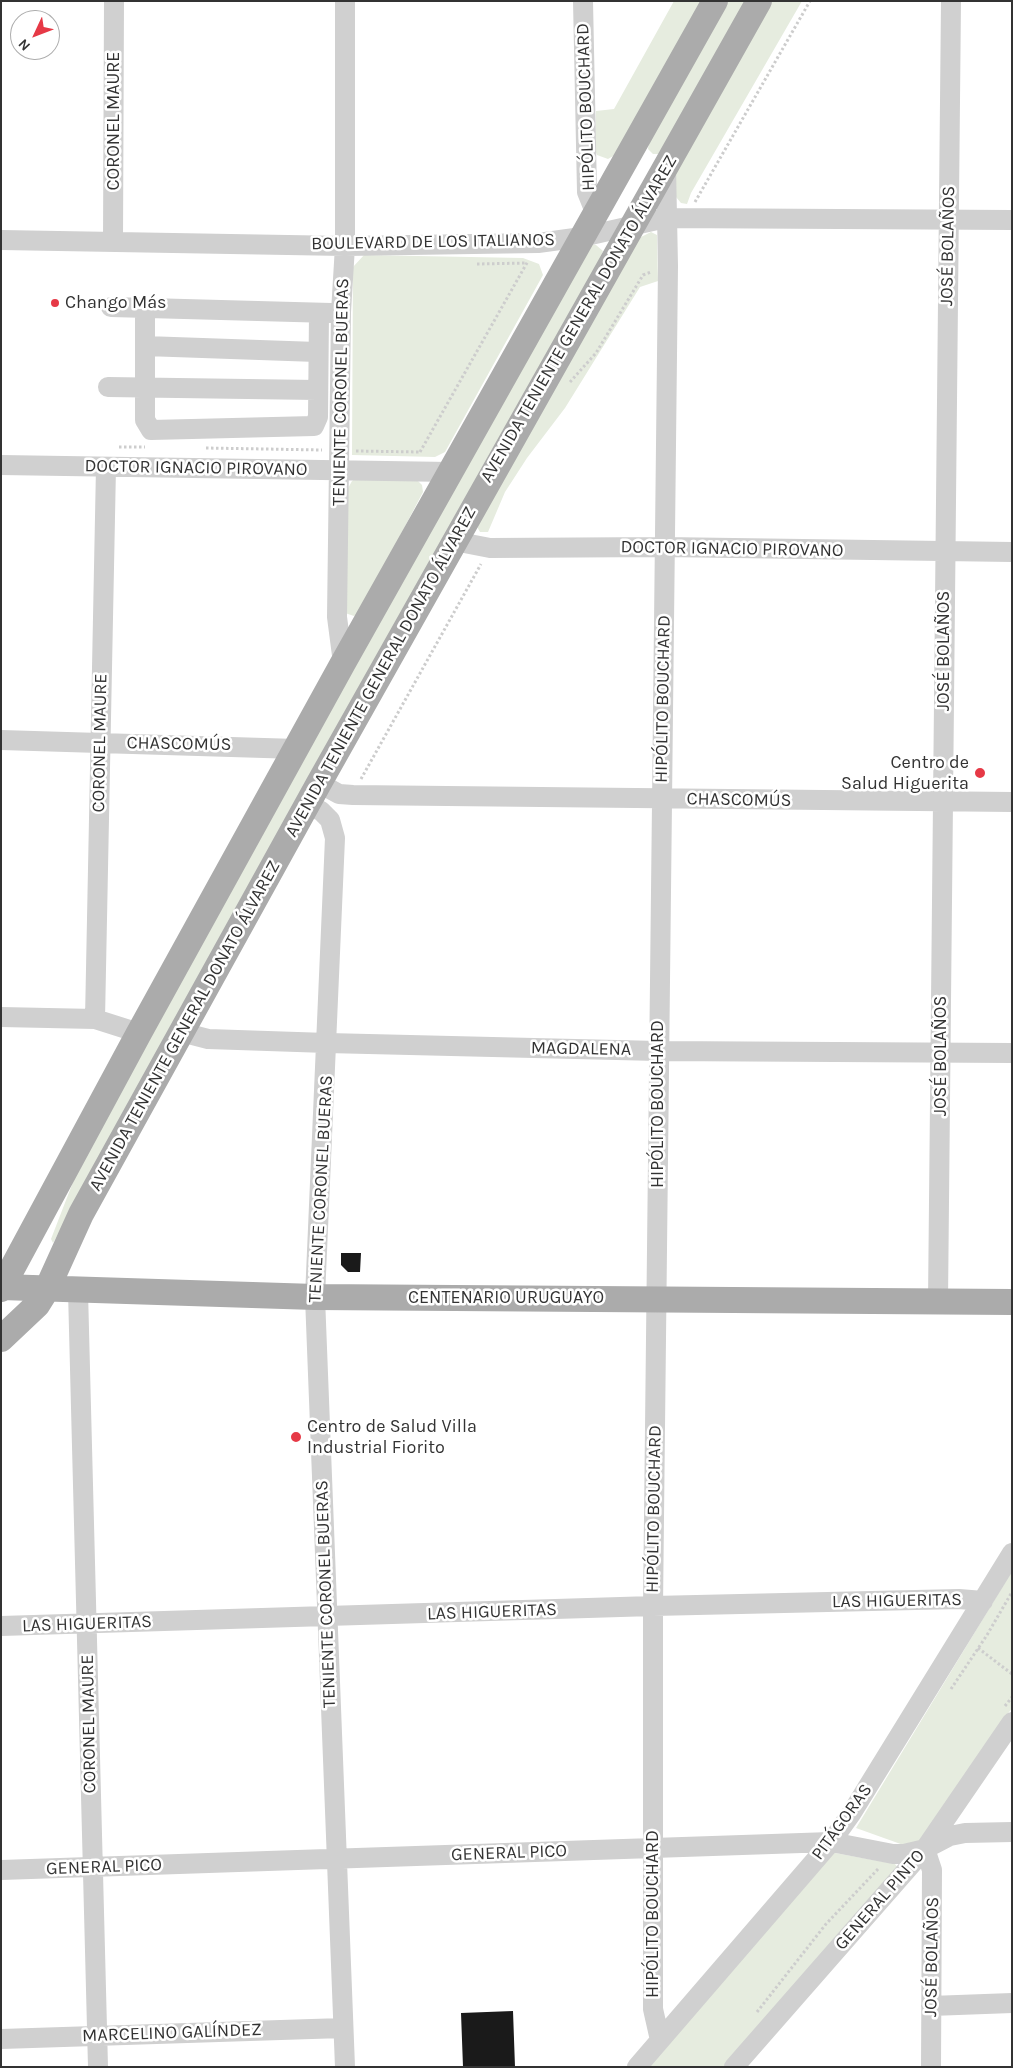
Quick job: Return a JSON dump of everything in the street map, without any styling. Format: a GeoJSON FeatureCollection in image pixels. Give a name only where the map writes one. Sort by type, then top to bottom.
{"type":"FeatureCollection","features":[{"type":"Feature","properties":{"kind":"main road","name":"AVENIDA TENIENTE GENERAL DONATO ÁLVAREZ"},"geometry":{"type":"LineString","coordinates":[[2,1287],[139,1033],[343,663],[715,1]]}},
{"type":"Feature","properties":{"kind":"main road","name":"AVENIDA TENIENTE GENERAL DONATO ÁLVAREZ"},"geometry":{"type":"LineString","coordinates":[[1,1339],[37,1305],[47,1289],[81,1214],[306,805],[338,791],[454,541],[630,226],[666,167],[759,1]]}},
{"type":"Feature","properties":{"kind":"main road","name":"CENTENARIO URUGUAYO"},"geometry":{"type":"LineString","coordinates":[[2,1287],[78,1291],[315,1297],[1012,1302]]}},
{"type":"Feature","properties":{"kind":"street","name":"CORONEL MAURE"},"geometry":{"type":"LineString","coordinates":[[113,242],[114,1]]}},
{"type":"Feature","properties":{"kind":"street","name":"TENIENTE CORONEL BUERAS"},"geometry":{"type":"LineString","coordinates":[[343,663],[337,618],[338,470],[345,246],[345,1]]}},
{"type":"Feature","properties":{"kind":"street","name":"HIPÓLITO BOUCHARD"},"geometry":{"type":"LineString","coordinates":[[583,1],[587,192],[595,212]]}},
{"type":"Feature","properties":{"kind":"street","name":"JOSÉ BOLAÑOS"},"geometry":{"type":"LineString","coordinates":[[938,1300],[951,1]]}},
{"type":"Feature","properties":{"kind":"street","name":"HIPÓLITO BOUCHARD"},"geometry":{"type":"LineString","coordinates":[[660,2040],[653,2010],[653,1606],[668,266],[666,167]]}},
{"type":"Feature","properties":{"kind":"street","name":"BOULEVARD DE LOS ITALIANOS"},"geometry":{"type":"LineString","coordinates":[[1,240],[345,246],[538,243],[582,237],[666,218],[1012,220]]}},
{"type":"Feature","properties":{"kind":"street"},"geometry":{"type":"LineString","coordinates":[[111,307],[342,312]]}},
{"type":"Feature","properties":{"kind":"street"},"geometry":{"type":"LineString","coordinates":[[145,308],[145,420],[151,430],[308,427],[316,423],[319,313]]}},
{"type":"Feature","properties":{"kind":"street"},"geometry":{"type":"LineString","coordinates":[[145,346],[317,352]]}},
{"type":"Feature","properties":{"kind":"street"},"geometry":{"type":"LineString","coordinates":[[108,387],[317,390]]}},
{"type":"Feature","properties":{"kind":"street","name":"DOCTOR IGNACIO PIROVANO"},"geometry":{"type":"LineString","coordinates":[[1,465],[450,472]]}},
{"type":"Feature","properties":{"kind":"street","name":"CORONEL MAURE"},"geometry":{"type":"LineString","coordinates":[[95,1019],[99,742],[106,467]]}},
{"type":"Feature","properties":{"kind":"street","name":"DOCTOR IGNACIO PIROVANO"},"geometry":{"type":"LineString","coordinates":[[454,541],[490,548],[664,547],[1012,552]]}},
{"type":"Feature","properties":{"kind":"street","name":"CHASCOMÚS"},"geometry":{"type":"LineString","coordinates":[[1,740],[297,749]]}},
{"type":"Feature","properties":{"kind":"street"},"geometry":{"type":"LineString","coordinates":[[306,805],[321,811],[330,820],[338,791]]}},
{"type":"Feature","properties":{"kind":"street","name":"CHASCOMÚS"},"geometry":{"type":"LineString","coordinates":[[338,791],[662,799],[1012,802]]}},
{"type":"Feature","properties":{"kind":"street","name":"TENIENTE CORONEL BUERAS"},"geometry":{"type":"LineString","coordinates":[[330,820],[335,838],[328,1043],[315,1297],[335,1859],[345,2067]]}},
{"type":"Feature","properties":{"kind":"street"},"geometry":{"type":"LineString","coordinates":[[1,1018],[95,1019],[139,1033]]}},
{"type":"Feature","properties":{"kind":"street","name":"MAGDALENA"},"geometry":{"type":"LineString","coordinates":[[182,1032],[208,1039],[328,1043],[658,1051],[1012,1053]]}},
{"type":"Feature","properties":{"kind":"street","name":"CORONEL MAURE"},"geometry":{"type":"LineString","coordinates":[[78,1291],[98,2067]]}},
{"type":"Feature","properties":{"kind":"street","name":"PITÁGORAS"},"geometry":{"type":"LineString","coordinates":[[637,2067],[831,1842],[851,1814],[1012,1553]]}},
{"type":"Feature","properties":{"kind":"street","name":"LAS HIGUERITAS"},"geometry":{"type":"LineString","coordinates":[[1,1626],[327,1618],[653,1606],[959,1599],[983,1601]]}},
{"type":"Feature","properties":{"kind":"street","name":"GENERAL PINTO"},"geometry":{"type":"LineString","coordinates":[[734,2067],[925,1849],[1006,1717]]}},
{"type":"Feature","properties":{"kind":"street","name":"GENERAL PICO"},"geometry":{"type":"LineString","coordinates":[[1,1870],[831,1842],[894,1854],[925,1849],[950,1836],[965,1833],[1012,1832]]}},
{"type":"Feature","properties":{"kind":"street","name":"JOSÉ BOLAÑOS"},"geometry":{"type":"LineString","coordinates":[[925,1849],[932,1870],[931,2067]]}},
{"type":"Feature","properties":{"kind":"street"},"geometry":{"type":"LineString","coordinates":[[931,2006],[1012,2003]]}},
{"type":"Feature","properties":{"kind":"street","name":"MARCELINO GALÍNDEZ"},"geometry":{"type":"LineString","coordinates":[[1,2039],[343,2028]]}},
{"type":"Feature","properties":{"kind":"path"},"geometry":{"type":"LineString","coordinates":[[692,217],[699,192],[810,1]]}},
{"type":"Feature","properties":{"kind":"path"},"geometry":{"type":"LineString","coordinates":[[410,471],[538,243]]}},
{"type":"Feature","properties":{"kind":"path"},"geometry":{"type":"LineString","coordinates":[[564,388],[596,353],[643,276],[668,266]]}},
{"type":"Feature","properties":{"kind":"path"},"geometry":{"type":"LineString","coordinates":[[119,447],[148,447]]}},
{"type":"Feature","properties":{"kind":"path"},"geometry":{"type":"LineString","coordinates":[[196,448],[420,452]]}},
{"type":"Feature","properties":{"kind":"path"},"geometry":{"type":"LineString","coordinates":[[338,791],[490,548]]}},
{"type":"Feature","properties":{"kind":"path"},"geometry":{"type":"LineString","coordinates":[[978,1648],[1012,1674]]}},
{"type":"Feature","properties":{"kind":"path"},"geometry":{"type":"LineString","coordinates":[[1006,1717],[1012,1697]]}},
{"type":"Feature","properties":{"kind":"path"},"geometry":{"type":"LineString","coordinates":[[754,2014],[826,1924],[894,1854]]}},
{"type":"Feature","properties":{"kind":"shaded area"},"geometry":{"type":"Polygon","coordinates":[[[674,1],[703,1],[615,155],[608,159],[597,155],[595,150],[596,111],[614,109],[674,1]]]}},
{"type":"Feature","properties":{"kind":"shaded area"},"geometry":{"type":"Polygon","coordinates":[[[727,1],[745,1],[662,150],[658,154],[653,154],[648,149],[649,141],[727,1]]]}},
{"type":"Feature","properties":{"kind":"shaded area"},"geometry":{"type":"Polygon","coordinates":[[[769,1],[802,1],[691,193],[687,204],[681,203],[676,197],[675,170],[769,1]]]}},
{"type":"Feature","properties":{"kind":"shaded area"},"geometry":{"type":"Polygon","coordinates":[[[651,232],[657,235],[658,281],[640,287],[565,408],[527,458],[505,492],[488,532],[480,532],[476,525],[635,240],[651,232]]]}},
{"type":"Feature","properties":{"kind":"shaded area"},"geometry":{"type":"Polygon","coordinates":[[[590,244],[596,245],[603,251],[601,257],[53,1243],[51,1239],[85,1151],[590,244]]]}},
{"type":"Feature","properties":{"kind":"shaded area"},"geometry":{"type":"Polygon","coordinates":[[[364,255],[523,258],[539,264],[543,275],[445,452],[435,457],[352,455],[353,267],[364,255]]]}},
{"type":"Feature","properties":{"kind":"shaded area"},"geometry":{"type":"Polygon","coordinates":[[[359,476],[418,481],[422,485],[423,492],[359,614],[354,616],[345,613],[347,490],[352,481],[359,476]]]}},
{"type":"Feature","properties":{"kind":"shaded area"},"geometry":{"type":"Polygon","coordinates":[[[1012,1571],[1012,1708],[918,1843],[909,1847],[856,1828],[1012,1571]]]}},
{"type":"Feature","properties":{"kind":"shaded area"},"geometry":{"type":"Polygon","coordinates":[[[830,1852],[895,1864],[898,1868],[726,2067],[647,2067],[830,1852]]]}},
{"type":"Feature","properties":{"kind":"building"},"geometry":{"type":"Polygon","coordinates":[[[341,1253],[361,1253],[360,1272],[348,1272],[341,1265],[341,1253]]]}},
{"type":"Feature","properties":{"kind":"building"},"geometry":{"type":"Polygon","coordinates":[[[513,2011],[515,2067],[463,2067],[461,2013],[513,2011]]]}},
{"type":"Feature","properties":{"kind":"place","name":"Chango Más"},"geometry":{"type":"Point","coordinates":[55,303]}},
{"type":"Feature","properties":{"kind":"place","name":"Centro de Salud Higuerita"},"geometry":{"type":"Point","coordinates":[980,773]}},
{"type":"Feature","properties":{"kind":"place","name":"Centro de Salud Villa Industrial Fiorito"},"geometry":{"type":"Point","coordinates":[296,1437]}}]}
